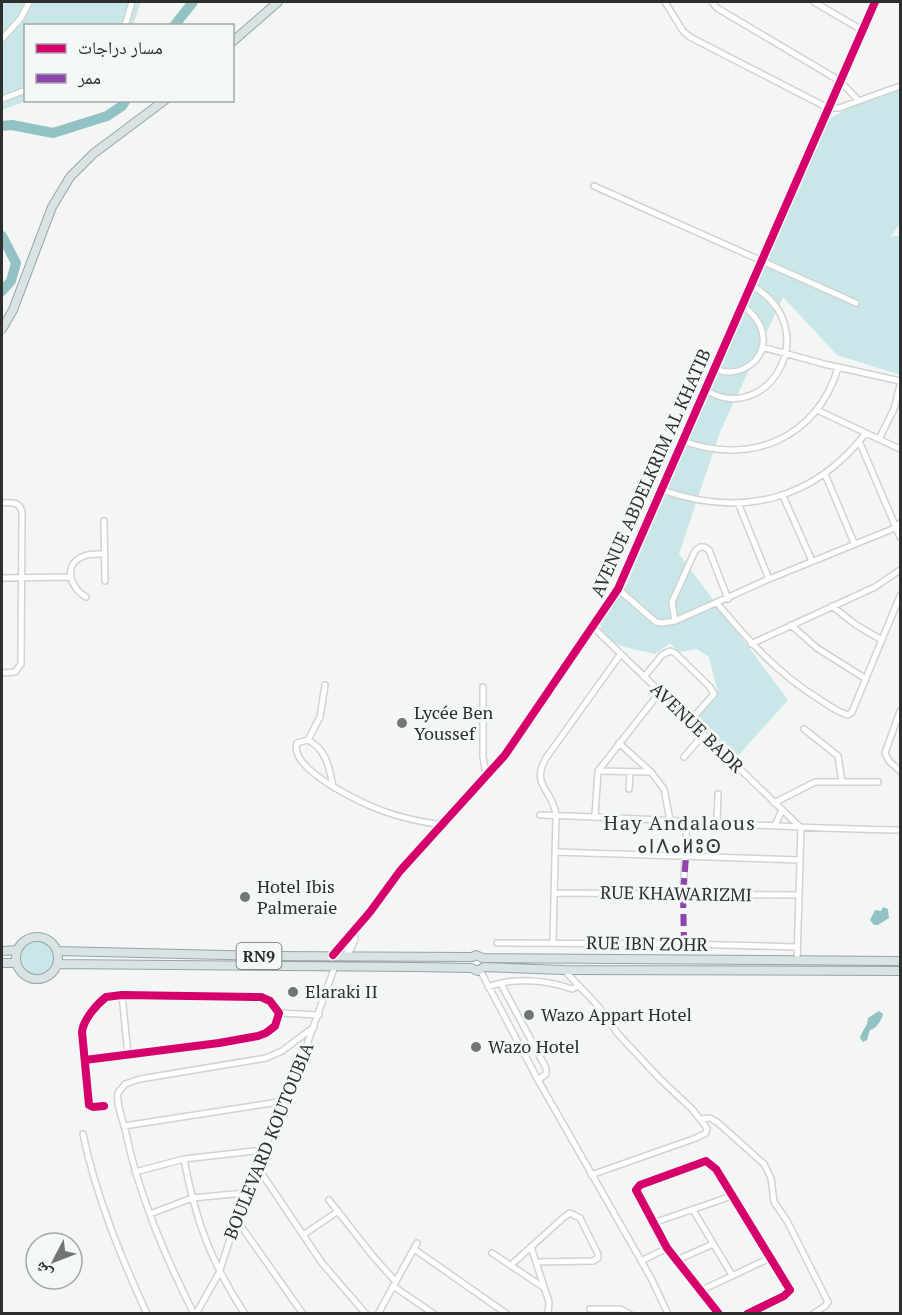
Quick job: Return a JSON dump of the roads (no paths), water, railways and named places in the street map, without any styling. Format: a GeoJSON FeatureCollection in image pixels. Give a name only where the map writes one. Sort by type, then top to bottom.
{"type":"FeatureCollection","features":[{"type":"Feature","properties":{"kind":"main road"},"geometry":{"type":"LineString","coordinates":[[234,40],[278,2]]}},
{"type":"Feature","properties":{"kind":"main road"},"geometry":{"type":"LineString","coordinates":[[2,329],[21,290],[52,207],[69,177],[93,154],[162,102]]}},
{"type":"Feature","properties":{"kind":"main road","name":"RN9"},"geometry":{"type":"LineString","coordinates":[[2,951],[16,950],[23,941],[34,936],[50,941],[57,951],[124,954],[472,957],[479,955],[483,958],[900,961]]}},
{"type":"Feature","properties":{"kind":"main road"},"geometry":{"type":"LineString","coordinates":[[16,950],[16,963],[24,975],[37,979],[50,975],[57,964],[57,951]]}},
{"type":"Feature","properties":{"kind":"main road"},"geometry":{"type":"LineString","coordinates":[[471,968],[469,961],[472,957]]}},
{"type":"Feature","properties":{"kind":"main road"},"geometry":{"type":"LineString","coordinates":[[482,969],[483,958]]}},
{"type":"Feature","properties":{"kind":"main road"},"geometry":{"type":"LineString","coordinates":[[2,963],[16,963]]}},
{"type":"Feature","properties":{"kind":"main road","name":"RN9"},"geometry":{"type":"LineString","coordinates":[[57,964],[900,971]]}},
{"type":"Feature","properties":{"kind":"street"},"geometry":{"type":"LineString","coordinates":[[2,39],[21,18],[29,2]]}},
{"type":"Feature","properties":{"kind":"street"},"geometry":{"type":"LineString","coordinates":[[126,24],[132,2]]}},
{"type":"Feature","properties":{"kind":"street"},"geometry":{"type":"LineString","coordinates":[[665,2],[690,37],[828,108],[838,108],[900,86]]}},
{"type":"Feature","properties":{"kind":"street"},"geometry":{"type":"LineString","coordinates":[[712,2],[717,8],[840,81],[858,100]]}},
{"type":"Feature","properties":{"kind":"street"},"geometry":{"type":"LineString","coordinates":[[814,2],[862,30]]}},
{"type":"Feature","properties":{"kind":"street","name":"AVENUE ABDELKRIM AL KHATIB"},"geometry":{"type":"LineString","coordinates":[[333,956],[400,871],[486,777],[520,735],[618,589],[875,2]]}},
{"type":"Feature","properties":{"kind":"street"},"geometry":{"type":"LineString","coordinates":[[2,99],[24,91]]}},
{"type":"Feature","properties":{"kind":"street"},"geometry":{"type":"LineString","coordinates":[[594,186],[856,303]]}},
{"type":"Feature","properties":{"kind":"street"},"geometry":{"type":"LineString","coordinates":[[706,390],[731,399],[754,394],[774,377],[786,354],[787,333],[781,312],[769,297],[751,285]]}},
{"type":"Feature","properties":{"kind":"street"},"geometry":{"type":"LineString","coordinates":[[715,369],[727,373],[740,371],[756,359],[762,347],[763,334],[760,325],[742,305]]}},
{"type":"Feature","properties":{"kind":"street"},"geometry":{"type":"LineString","coordinates":[[762,347],[900,383],[894,409],[879,439]]}},
{"type":"Feature","properties":{"kind":"street"},"geometry":{"type":"LineString","coordinates":[[683,441],[726,451],[758,447],[776,441],[793,432],[818,410],[831,388],[838,368]]}},
{"type":"Feature","properties":{"kind":"street"},"geometry":{"type":"LineString","coordinates":[[818,410],[900,449]]}},
{"type":"Feature","properties":{"kind":"street"},"geometry":{"type":"LineString","coordinates":[[662,490],[694,500],[738,503],[763,501],[783,496],[825,474],[842,461],[866,433]]}},
{"type":"Feature","properties":{"kind":"street"},"geometry":{"type":"LineString","coordinates":[[859,441],[900,537]]}},
{"type":"Feature","properties":{"kind":"street"},"geometry":{"type":"LineString","coordinates":[[825,474],[854,543]]}},
{"type":"Feature","properties":{"kind":"street"},"geometry":{"type":"LineString","coordinates":[[783,496],[812,561]]}},
{"type":"Feature","properties":{"kind":"street"},"geometry":{"type":"LineString","coordinates":[[2,503],[18,504],[22,510],[21,664],[15,672],[2,673]]}},
{"type":"Feature","properties":{"kind":"street"},"geometry":{"type":"LineString","coordinates":[[738,503],[769,579]]}},
{"type":"Feature","properties":{"kind":"street"},"geometry":{"type":"LineString","coordinates":[[104,521],[105,581]]}},
{"type":"Feature","properties":{"kind":"street"},"geometry":{"type":"LineString","coordinates":[[618,589],[656,622],[675,621],[854,543],[896,528],[900,523]]}},
{"type":"Feature","properties":{"kind":"street"},"geometry":{"type":"LineString","coordinates":[[675,621],[672,602],[700,547],[709,550],[728,599]]}},
{"type":"Feature","properties":{"kind":"street"},"geometry":{"type":"LineString","coordinates":[[86,597],[77,590],[70,577],[73,565],[81,557],[104,554]]}},
{"type":"Feature","properties":{"kind":"street"},"geometry":{"type":"LineString","coordinates":[[751,644],[884,582],[900,570]]}},
{"type":"Feature","properties":{"kind":"street"},"geometry":{"type":"LineString","coordinates":[[2,578],[70,577]]}},
{"type":"Feature","properties":{"kind":"street"},"geometry":{"type":"LineString","coordinates":[[717,603],[751,644],[789,679],[848,715],[852,712],[900,596]]}},
{"type":"Feature","properties":{"kind":"street"},"geometry":{"type":"LineString","coordinates":[[832,606],[856,625],[882,639]]}},
{"type":"Feature","properties":{"kind":"street"},"geometry":{"type":"LineString","coordinates":[[791,625],[817,648],[866,679]]}},
{"type":"Feature","properties":{"kind":"street","name":"AVENUE BADR"},"geometry":{"type":"LineString","coordinates":[[593,627],[801,828]]}},
{"type":"Feature","properties":{"kind":"street"},"geometry":{"type":"LineString","coordinates":[[644,677],[663,655],[669,651],[675,653],[710,687],[714,694],[690,721]]}},
{"type":"Feature","properties":{"kind":"street"},"geometry":{"type":"LineString","coordinates":[[552,943],[556,815],[552,800],[539,775],[543,764],[620,655]]}},
{"type":"Feature","properties":{"kind":"street"},"geometry":{"type":"LineString","coordinates":[[325,685],[320,717],[308,740],[297,743],[296,748],[300,758],[333,786],[383,811],[442,825]]}},
{"type":"Feature","properties":{"kind":"street"},"geometry":{"type":"LineString","coordinates":[[483,687],[483,756],[486,777]]}},
{"type":"Feature","properties":{"kind":"street"},"geometry":{"type":"LineString","coordinates":[[595,816],[598,771],[660,692]]}},
{"type":"Feature","properties":{"kind":"street"},"geometry":{"type":"LineString","coordinates":[[900,714],[885,753],[889,761],[900,771]]}},
{"type":"Feature","properties":{"kind":"street"},"geometry":{"type":"LineString","coordinates":[[804,729],[838,756],[842,782]]}},
{"type":"Feature","properties":{"kind":"street"},"geometry":{"type":"LineString","coordinates":[[684,756],[704,735]]}},
{"type":"Feature","properties":{"kind":"street"},"geometry":{"type":"LineString","coordinates":[[308,740],[318,747],[327,760],[333,786]]}},
{"type":"Feature","properties":{"kind":"street"},"geometry":{"type":"LineString","coordinates":[[620,742],[651,772],[666,792],[670,820]]}},
{"type":"Feature","properties":{"kind":"street"},"geometry":{"type":"LineString","coordinates":[[598,771],[651,772]]}},
{"type":"Feature","properties":{"kind":"street"},"geometry":{"type":"LineString","coordinates":[[629,789],[630,772]]}},
{"type":"Feature","properties":{"kind":"street"},"geometry":{"type":"LineString","coordinates":[[774,803],[814,782],[878,782]]}},
{"type":"Feature","properties":{"kind":"street"},"geometry":{"type":"LineString","coordinates":[[717,822],[718,794]]}},
{"type":"Feature","properties":{"kind":"street"},"geometry":{"type":"LineString","coordinates":[[775,825],[782,810]]}},
{"type":"Feature","properties":{"kind":"street"},"geometry":{"type":"LineString","coordinates":[[540,815],[687,820],[801,828],[900,830]]}},
{"type":"Feature","properties":{"kind":"street"},"geometry":{"type":"LineString","coordinates":[[683,894],[687,820]]}},
{"type":"Feature","properties":{"kind":"street"},"geometry":{"type":"LineString","coordinates":[[797,961],[801,828]]}},
{"type":"Feature","properties":{"kind":"street"},"geometry":{"type":"LineString","coordinates":[[556,852],[800,860]]}},
{"type":"Feature","properties":{"kind":"street","name":"RUE KHAWARIZMI"},"geometry":{"type":"LineString","coordinates":[[554,893],[799,895]]}},
{"type":"Feature","properties":{"kind":"street","name":"AVENUE ABDELKRIM AL KHATIB"},"geometry":{"type":"LineString","coordinates":[[347,956],[354,939],[354,931]]}},
{"type":"Feature","properties":{"kind":"street","name":"RUE IBN ZOHR"},"geometry":{"type":"LineString","coordinates":[[497,943],[797,947]]}},
{"type":"Feature","properties":{"kind":"street","name":"BOULEVARD KOUTOUBIA"},"geometry":{"type":"LineString","coordinates":[[195,1314],[219,1273],[245,1193],[285,1101],[319,1015],[335,966]]}},
{"type":"Feature","properties":{"kind":"street"},"geometry":{"type":"LineString","coordinates":[[482,969],[488,987],[538,1080],[641,1261],[668,1314]]}},
{"type":"Feature","properties":{"kind":"street"},"geometry":{"type":"LineString","coordinates":[[564,969],[599,1007],[618,1034],[701,1119],[707,1128],[703,1135],[591,1175]]}},
{"type":"Feature","properties":{"kind":"street"},"geometry":{"type":"LineString","coordinates":[[488,987],[539,982],[560,984],[572,989],[579,986]]}},
{"type":"Feature","properties":{"kind":"street"},"geometry":{"type":"LineString","coordinates":[[501,984],[546,1068],[546,1074],[538,1080]]}},
{"type":"Feature","properties":{"kind":"street"},"geometry":{"type":"LineString","coordinates":[[104,1106],[89,1105],[83,1024],[104,998],[122,995],[261,997],[270,1001],[279,1012],[319,1015]]}},
{"type":"Feature","properties":{"kind":"street"},"geometry":{"type":"LineString","coordinates":[[122,995],[128,1054]]}},
{"type":"Feature","properties":{"kind":"street"},"geometry":{"type":"LineString","coordinates":[[85,1060],[258,1036],[275,1026],[279,1012]]}},
{"type":"Feature","properties":{"kind":"street"},"geometry":{"type":"LineString","coordinates":[[195,1314],[173,1272],[135,1172],[117,1097],[121,1087],[129,1082],[266,1058],[282,1051],[314,1027]]}},
{"type":"Feature","properties":{"kind":"street"},"geometry":{"type":"LineString","coordinates":[[124,1126],[285,1101]]}},
{"type":"Feature","properties":{"kind":"street"},"geometry":{"type":"LineString","coordinates":[[701,1119],[710,1118],[723,1126],[770,1172],[774,1202],[787,1221],[828,1302],[813,1314]]}},
{"type":"Feature","properties":{"kind":"street"},"geometry":{"type":"LineString","coordinates":[[82,1134],[100,1202],[147,1314]]}},
{"type":"Feature","properties":{"kind":"street"},"geometry":{"type":"LineString","coordinates":[[135,1172],[184,1159],[263,1150]]}},
{"type":"Feature","properties":{"kind":"street"},"geometry":{"type":"LineString","coordinates":[[184,1159],[201,1228],[219,1273],[245,1314]]}},
{"type":"Feature","properties":{"kind":"street"},"geometry":{"type":"LineString","coordinates":[[719,1314],[667,1248],[636,1188],[676,1171],[709,1161],[716,1168],[788,1286],[789,1292],[784,1296],[747,1314]]}},
{"type":"Feature","properties":{"kind":"street"},"geometry":{"type":"LineString","coordinates":[[256,1166],[332,1275],[366,1314]]}},
{"type":"Feature","properties":{"kind":"street"},"geometry":{"type":"LineString","coordinates":[[150,1214],[192,1198],[245,1193]]}},
{"type":"Feature","properties":{"kind":"street"},"geometry":{"type":"LineString","coordinates":[[653,1223],[732,1196]]}},
{"type":"Feature","properties":{"kind":"street"},"geometry":{"type":"LineString","coordinates":[[329,1200],[395,1284],[434,1314]]}},
{"type":"Feature","properties":{"kind":"street"},"geometry":{"type":"LineString","coordinates":[[693,1210],[732,1275]]}},
{"type":"Feature","properties":{"kind":"street"},"geometry":{"type":"LineString","coordinates":[[303,1235],[338,1212]]}},
{"type":"Feature","properties":{"kind":"street"},"geometry":{"type":"LineString","coordinates":[[511,1265],[570,1213],[580,1218],[598,1254],[598,1258],[593,1261],[536,1262]]}},
{"type":"Feature","properties":{"kind":"street"},"geometry":{"type":"LineString","coordinates":[[236,1219],[303,1314]]}},
{"type":"Feature","properties":{"kind":"street"},"geometry":{"type":"LineString","coordinates":[[378,1314],[417,1243]]}},
{"type":"Feature","properties":{"kind":"street"},"geometry":{"type":"LineString","coordinates":[[677,1260],[713,1244]]}},
{"type":"Feature","properties":{"kind":"street"},"geometry":{"type":"LineString","coordinates":[[531,1247],[549,1302],[548,1314]]}},
{"type":"Feature","properties":{"kind":"street"},"geometry":{"type":"LineString","coordinates":[[641,1261],[667,1248]]}},
{"type":"Feature","properties":{"kind":"street"},"geometry":{"type":"LineString","coordinates":[[414,1249],[507,1314]]}},
{"type":"Feature","properties":{"kind":"street"},"geometry":{"type":"LineString","coordinates":[[492,1253],[544,1288]]}},
{"type":"Feature","properties":{"kind":"street"},"geometry":{"type":"LineString","coordinates":[[702,1290],[770,1258]]}},
{"type":"Feature","properties":{"kind":"street"},"geometry":{"type":"LineString","coordinates":[[590,1309],[630,1314]]}},
{"type":"Feature","properties":{"kind":"waterway"},"geometry":{"type":"LineString","coordinates":[[176,24],[193,2]]}},
{"type":"Feature","properties":{"kind":"waterway"},"geometry":{"type":"LineString","coordinates":[[2,126],[12,125],[53,133],[107,116],[125,102]]}},
{"type":"Feature","properties":{"kind":"waterway"},"geometry":{"type":"LineString","coordinates":[[2,236],[16,263],[11,281],[2,291]]}},
{"type":"Feature","properties":{"kind":"place","name":"Lycée Ben Youssef"},"geometry":{"type":"Point","coordinates":[402,723]}},
{"type":"Feature","properties":{"kind":"place","name":"Hotel Ibis Palmeraie"},"geometry":{"type":"Point","coordinates":[245,897]}},
{"type":"Feature","properties":{"kind":"place","name":"Elaraki II"},"geometry":{"type":"Point","coordinates":[293,992]}},
{"type":"Feature","properties":{"kind":"place","name":"Wazo Appart Hotel"},"geometry":{"type":"Point","coordinates":[529,1015]}},
{"type":"Feature","properties":{"kind":"place","name":"Wazo Hotel"},"geometry":{"type":"Point","coordinates":[476,1047]}},
{"type":"Feature","properties":{"kind":"district","name":"Hay Andalaous ⴰⵏⴷⴰⵍⵓⵙ"},"geometry":{"type":"Point","coordinates":[680,834]}}]}
